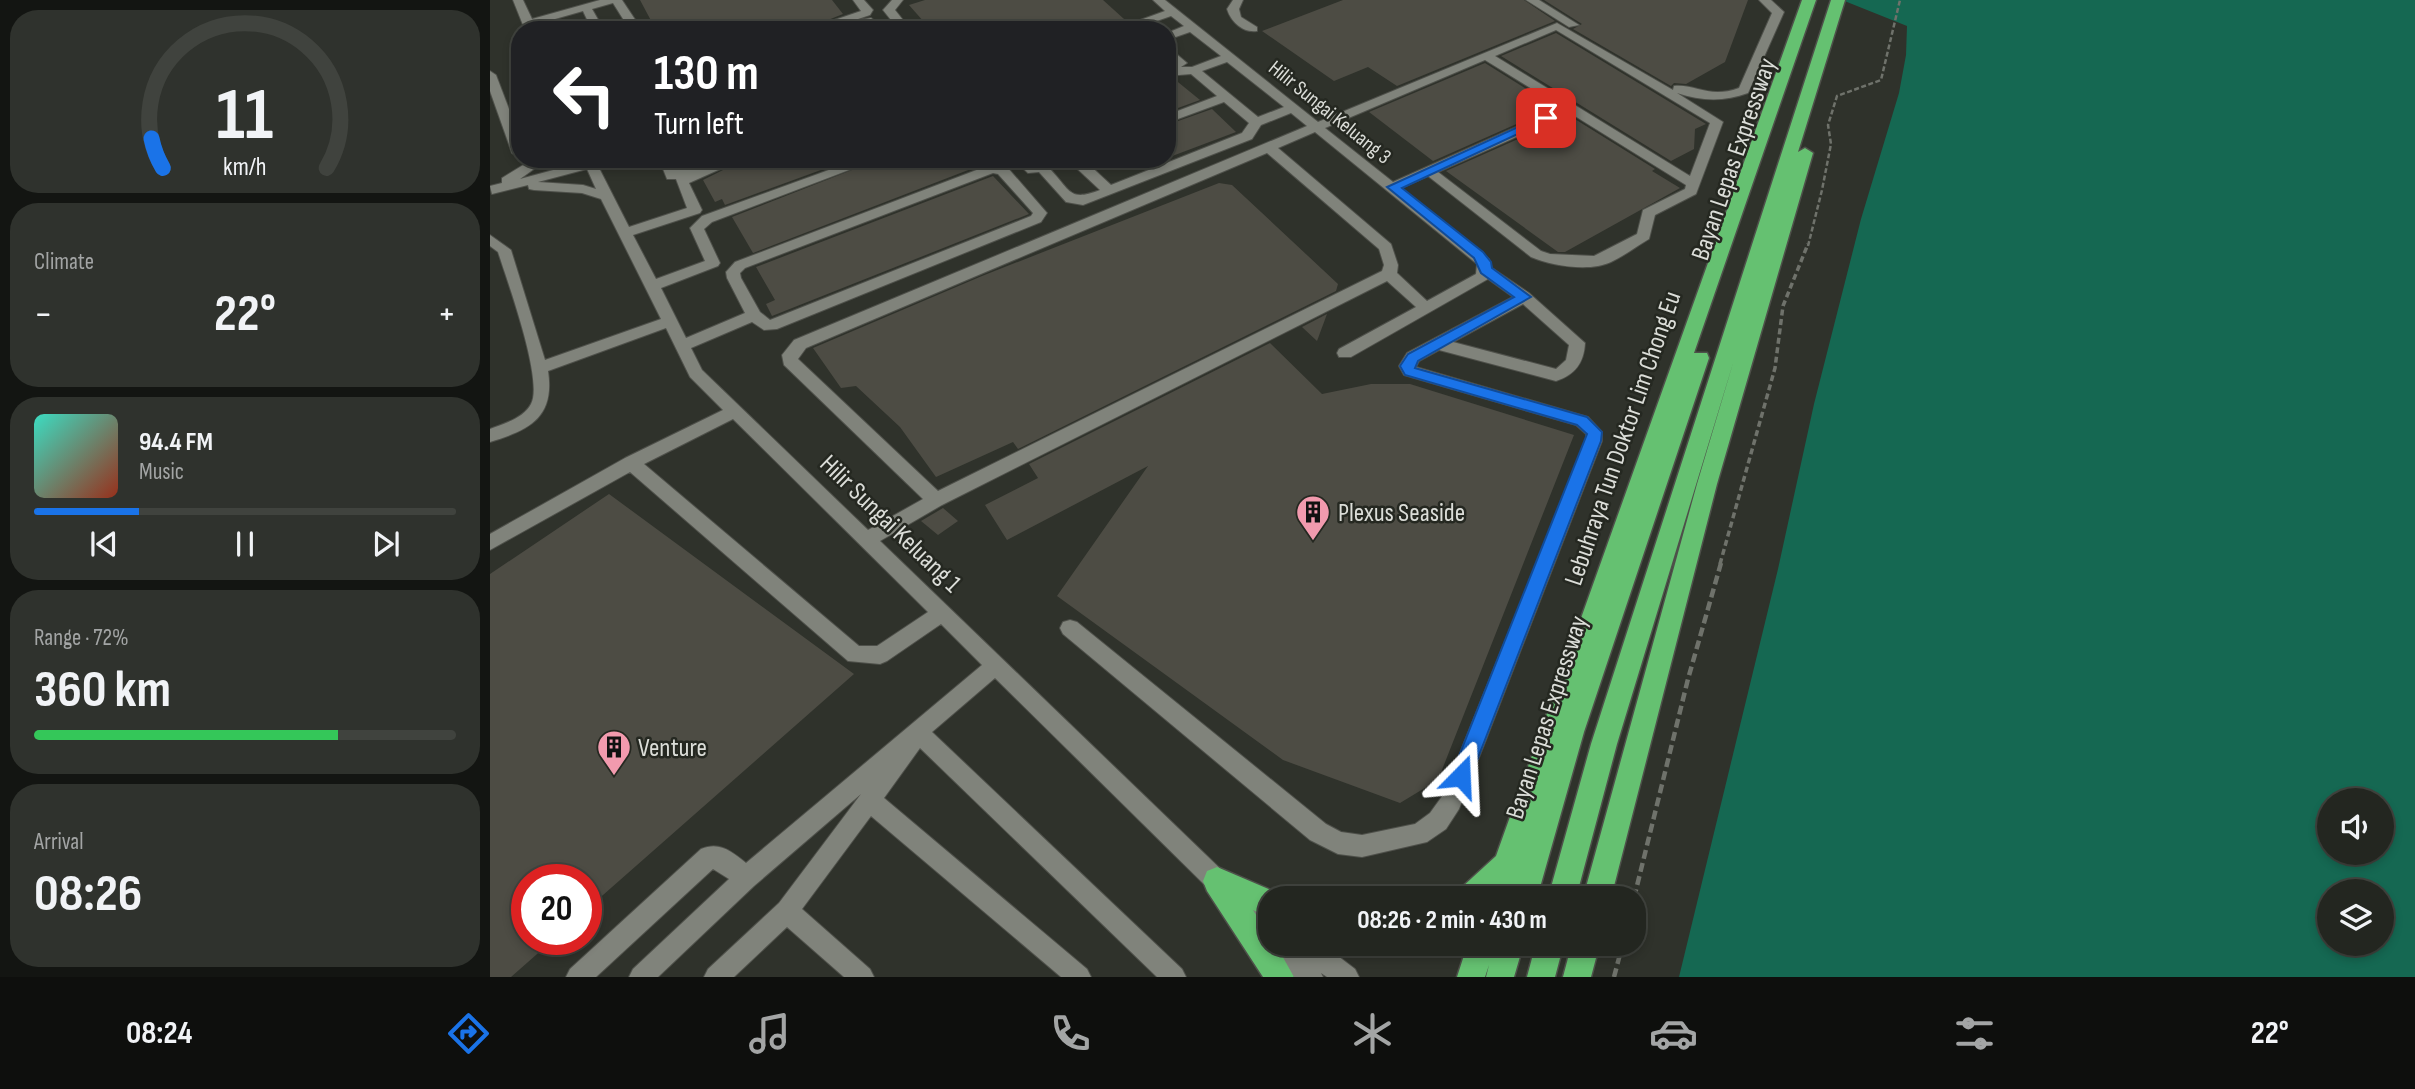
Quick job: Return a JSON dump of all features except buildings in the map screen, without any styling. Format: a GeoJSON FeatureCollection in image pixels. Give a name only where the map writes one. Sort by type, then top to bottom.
{"type":"FeatureCollection","features":[{"type":"Feature","properties":{"kind":"highway","name":"Lebuhraya Tun Doktor Lim Chong Eu"},"geometry":{"type":"LineString","coordinates":[[1500,886],[1809,0]]}},
{"type":"Feature","properties":{"kind":"highway","name":"Bayan Lepas Expressway"},"geometry":{"type":"LineString","coordinates":[[1527,886],[1572,732],[1821,0]]}},
{"type":"Feature","properties":{"kind":"highway","name":"Bayan Lepas Expressway"},"geometry":{"type":"LineString","coordinates":[[1565,886],[1604,744],[1838,0]]}},
{"type":"Feature","properties":{"kind":"highway"},"geometry":{"type":"LineString","coordinates":[[1600,886],[1707,484],[1851,0]]}},
{"type":"Feature","properties":{"kind":"highway"},"geometry":{"type":"LineString","coordinates":[[1484,886],[1507,864]]}},
{"type":"Feature","properties":{"kind":"highway"},"geometry":{"type":"LineString","coordinates":[[1217,881],[1258,899]]}},
{"type":"Feature","properties":{"kind":"highway"},"geometry":{"type":"LineString","coordinates":[[1217,881],[1280,977]]}},
{"type":"Feature","properties":{"kind":"highway"},"geometry":{"type":"LineString","coordinates":[[1471,977],[1478,956]]}},
{"type":"Feature","properties":{"kind":"highway"},"geometry":{"type":"LineString","coordinates":[[1500,977],[1506,956]]}},
{"type":"Feature","properties":{"kind":"highway"},"geometry":{"type":"LineString","coordinates":[[1541,977],[1547,956]]}},
{"type":"Feature","properties":{"kind":"highway"},"geometry":{"type":"LineString","coordinates":[[1577,977],[1583,956]]}},
{"type":"Feature","properties":{"kind":"street"},"geometry":{"type":"LineString","coordinates":[[518,0],[527,21]]}},
{"type":"Feature","properties":{"kind":"street"},"geometry":{"type":"LineString","coordinates":[[542,21],[585,2],[615,0],[630,21]]}},
{"type":"Feature","properties":{"kind":"street"},"geometry":{"type":"LineString","coordinates":[[840,21],[866,13],[867,10],[858,0]]}},
{"type":"Feature","properties":{"kind":"street"},"geometry":{"type":"LineString","coordinates":[[898,0],[889,10],[898,21]]}},
{"type":"Feature","properties":{"kind":"street","name":"Hilir Sungai Keluang 3"},"geometry":{"type":"LineString","coordinates":[[1158,0],[1393,187],[1577,343],[1577,349],[1568,369],[1561,375],[1550,375],[1439,344]]}},
{"type":"Feature","properties":{"kind":"street"},"geometry":{"type":"LineString","coordinates":[[1238,0],[1233,9],[1236,19],[1253,29]]}},
{"type":"Feature","properties":{"kind":"street"},"geometry":{"type":"LineString","coordinates":[[1531,0],[1679,90],[1699,96],[1718,97],[1744,90],[1778,12],[1765,0]]}},
{"type":"Feature","properties":{"kind":"street"},"geometry":{"type":"LineString","coordinates":[[585,2],[594,21]]}},
{"type":"Feature","properties":{"kind":"street"},"geometry":{"type":"LineString","coordinates":[[1146,21],[1172,12]]}},
{"type":"Feature","properties":{"kind":"street"},"geometry":{"type":"LineString","coordinates":[[936,499],[790,361],[790,355],[800,344],[1557,26],[1717,122],[1691,191],[1648,213],[1646,232],[1640,239],[1605,259],[1563,261],[1536,254],[1429,172]]}},
{"type":"Feature","properties":{"kind":"street"},"geometry":{"type":"LineString","coordinates":[[1176,33],[1192,27]]}},
{"type":"Feature","properties":{"kind":"street"},"geometry":{"type":"LineString","coordinates":[[1486,56],[1694,184]]}},
{"type":"Feature","properties":{"kind":"street"},"geometry":{"type":"LineString","coordinates":[[1176,71],[1194,70],[1229,57]]}},
{"type":"Feature","properties":{"kind":"street"},"geometry":{"type":"LineString","coordinates":[[1194,70],[1256,122]]}},
{"type":"Feature","properties":{"kind":"street"},"geometry":{"type":"LineString","coordinates":[[490,75],[495,103],[505,116],[511,132]]}},
{"type":"Feature","properties":{"kind":"street"},"geometry":{"type":"LineString","coordinates":[[1176,116],[1226,97]]}},
{"type":"Feature","properties":{"kind":"street"},"geometry":{"type":"LineString","coordinates":[[1176,164],[1247,136],[1256,122],[1293,108]]}},
{"type":"Feature","properties":{"kind":"street"},"geometry":{"type":"LineString","coordinates":[[1393,187],[1570,108]]}},
{"type":"Feature","properties":{"kind":"street"},"geometry":{"type":"LineString","coordinates":[[505,116],[511,114]]}},
{"type":"Feature","properties":{"kind":"street"},"geometry":{"type":"LineString","coordinates":[[1270,148],[1386,247],[1391,265],[1389,274]]}},
{"type":"Feature","properties":{"kind":"street"},"geometry":{"type":"LineString","coordinates":[[491,190],[526,168]]}},
{"type":"Feature","properties":{"kind":"street"},"geometry":{"type":"LineString","coordinates":[[491,190],[562,168]]}},
{"type":"Feature","properties":{"kind":"street","name":"Hilir Sungai Keluang 1"},"geometry":{"type":"LineString","coordinates":[[588,168],[606,196],[696,373],[1258,923]]}},
{"type":"Feature","properties":{"kind":"street"},"geometry":{"type":"LineString","coordinates":[[669,168],[672,176],[695,168]]}},
{"type":"Feature","properties":{"kind":"street"},"geometry":{"type":"LineString","coordinates":[[695,210],[681,180],[713,168]]}},
{"type":"Feature","properties":{"kind":"street"},"geometry":{"type":"LineString","coordinates":[[625,233],[709,208],[820,168]]}},
{"type":"Feature","properties":{"kind":"street"},"geometry":{"type":"LineString","coordinates":[[713,263],[697,228],[707,219],[847,168]]}},
{"type":"Feature","properties":{"kind":"street"},"geometry":{"type":"LineString","coordinates":[[652,286],[757,250],[974,168]]}},
{"type":"Feature","properties":{"kind":"street"},"geometry":{"type":"LineString","coordinates":[[1028,168],[1042,168],[1074,200],[1088,200],[1167,168]]}},
{"type":"Feature","properties":{"kind":"street"},"geometry":{"type":"LineString","coordinates":[[1085,168],[1109,191]]}},
{"type":"Feature","properties":{"kind":"street"},"geometry":{"type":"LineString","coordinates":[[992,169],[1002,170],[1040,213],[1036,219],[772,325],[764,326],[754,315],[734,278],[733,272],[740,265],[992,169]]}},
{"type":"Feature","properties":{"kind":"street"},"geometry":{"type":"LineString","coordinates":[[491,190],[556,186],[606,196]]}},
{"type":"Feature","properties":{"kind":"street"},"geometry":{"type":"LineString","coordinates":[[490,239],[504,250],[540,368],[541,401],[537,408],[517,425],[490,436]]}},
{"type":"Feature","properties":{"kind":"street"},"geometry":{"type":"LineString","coordinates":[[1345,353],[1482,277],[1482,262]]}},
{"type":"Feature","properties":{"kind":"street"},"geometry":{"type":"LineString","coordinates":[[1389,274],[1426,308]]}},
{"type":"Feature","properties":{"kind":"street"},"geometry":{"type":"LineString","coordinates":[[867,539],[936,499],[1389,274]]}},
{"type":"Feature","properties":{"kind":"street"},"geometry":{"type":"LineString","coordinates":[[1070,628],[1328,838],[1338,843],[1362,846],[1419,834],[1438,821],[1451,802],[1594,441],[1594,432],[1582,421],[1410,371],[1407,366],[1408,361],[1524,297]]}},
{"type":"Feature","properties":{"kind":"street"},"geometry":{"type":"LineString","coordinates":[[683,345],[754,315]]}},
{"type":"Feature","properties":{"kind":"street"},"geometry":{"type":"LineString","coordinates":[[540,368],[670,321]]}},
{"type":"Feature","properties":{"kind":"street"},"geometry":{"type":"LineString","coordinates":[[490,543],[631,463],[735,411]]}},
{"type":"Feature","properties":{"kind":"street"},"geometry":{"type":"LineString","coordinates":[[631,463],[855,655],[880,655],[942,612]]}},
{"type":"Feature","properties":{"kind":"street"},"geometry":{"type":"LineString","coordinates":[[641,977],[746,878],[996,665]]}},
{"type":"Feature","properties":{"kind":"street"},"geometry":{"type":"LineString","coordinates":[[716,977],[787,911],[919,733]]}},
{"type":"Feature","properties":{"kind":"street"},"geometry":{"type":"LineString","coordinates":[[919,733],[1174,977]]}},
{"type":"Feature","properties":{"kind":"street"},"geometry":{"type":"LineString","coordinates":[[869,800],[1079,977]]}},
{"type":"Feature","properties":{"kind":"street"},"geometry":{"type":"LineString","coordinates":[[578,977],[709,857],[721,858],[746,878]]}},
{"type":"Feature","properties":{"kind":"street","name":"Hilir Sungai Keluang 1"},"geometry":{"type":"LineString","coordinates":[[1217,881],[1258,911]]}},
{"type":"Feature","properties":{"kind":"street"},"geometry":{"type":"LineString","coordinates":[[787,911],[862,977]]}},
{"type":"Feature","properties":{"kind":"street"},"geometry":{"type":"LineString","coordinates":[[1291,956],[1311,977]]}},
{"type":"Feature","properties":{"kind":"street"},"geometry":{"type":"LineString","coordinates":[[1319,956],[1347,977]]}},
{"type":"Feature","properties":{"kind":"path"},"geometry":{"type":"LineString","coordinates":[[1637,886],[1688,679],[1775,368],[1783,306],[1806,252],[1822,190],[1831,144],[1828,125],[1833,106],[1836,96],[1845,91],[1876,84],[1884,74],[1900,0]]}},
{"type":"Feature","properties":{"kind":"path"},"geometry":{"type":"LineString","coordinates":[[1614,977],[1620,956]]}},
{"type":"Feature","properties":{"kind":"shaded area"},"geometry":{"type":"Polygon","coordinates":[[[1842,0],[2415,0],[2415,977],[1679,977],[1778,569],[1814,404],[1861,219],[1899,93],[1906,55],[1907,26],[1842,0]]]}},
{"type":"Feature","properties":{"kind":"place","name":"Plexus Seaside"},"geometry":{"type":"Point","coordinates":[1313,542]}},
{"type":"Feature","properties":{"kind":"place","name":"Venture"},"geometry":{"type":"Point","coordinates":[614,777]}},
{"type":"Feature","properties":{"kind":"route"},"geometry":{"type":"LineString","coordinates":[[1461,776],[1594,441],[1594,432],[1582,421],[1410,371],[1408,361],[1413,357],[1524,297],[1485,270],[1484,262],[1478,255],[1393,187],[1546,118]]}}]}
